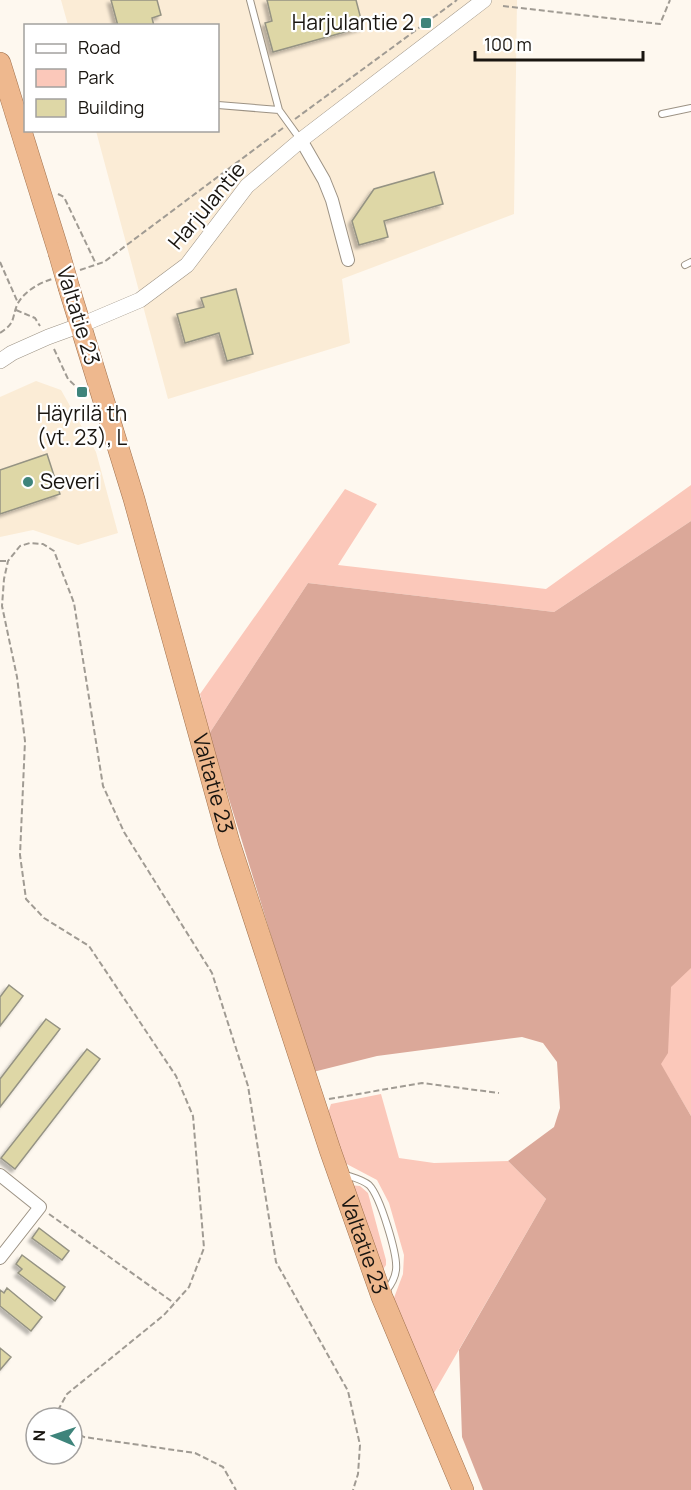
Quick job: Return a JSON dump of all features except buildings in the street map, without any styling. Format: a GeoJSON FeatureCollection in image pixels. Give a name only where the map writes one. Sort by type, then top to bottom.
{"type":"FeatureCollection","features":[{"type":"Feature","properties":{"kind":"highway","name":"Valtatie 23"},"geometry":{"type":"LineString","coordinates":[[1,71],[134,498],[229,842],[314,1102],[382,1297],[463,1490]]}},
{"type":"Feature","properties":{"kind":"street","name":"Harjulantie"},"geometry":{"type":"LineString","coordinates":[[0,362],[12,353],[48,337],[140,300],[187,265],[247,186],[301,140],[484,0]]}},
{"type":"Feature","properties":{"kind":"street"},"geometry":{"type":"LineString","coordinates":[[301,140],[324,180],[332,200],[348,260]]}},
{"type":"Feature","properties":{"kind":"street"},"geometry":{"type":"LineString","coordinates":[[0,1175],[40,1207],[0,1258]]}},
{"type":"Feature","properties":{"kind":"lane"},"geometry":{"type":"LineString","coordinates":[[250,0],[279,110],[301,140]]}},
{"type":"Feature","properties":{"kind":"lane"},"geometry":{"type":"LineString","coordinates":[[219,105],[279,110]]}},
{"type":"Feature","properties":{"kind":"lane"},"geometry":{"type":"LineString","coordinates":[[662,114],[691,108]]}},
{"type":"Feature","properties":{"kind":"path"},"geometry":{"type":"LineString","coordinates":[[0,333],[12,324],[18,303],[42,282],[66,279],[104,262],[457,0]]}},
{"type":"Feature","properties":{"kind":"path"},"geometry":{"type":"LineString","coordinates":[[503,6],[660,24],[670,0]]}},
{"type":"Feature","properties":{"kind":"path"},"geometry":{"type":"LineString","coordinates":[[37,183],[64,197],[97,265]]}},
{"type":"Feature","properties":{"kind":"path"},"geometry":{"type":"LineString","coordinates":[[0,262],[18,303]]}},
{"type":"Feature","properties":{"kind":"path"},"geometry":{"type":"LineString","coordinates":[[16,310],[34,318],[48,337],[68,379],[108,414]]}},
{"type":"Feature","properties":{"kind":"path"},"geometry":{"type":"LineString","coordinates":[[60,1406],[66,1394],[164,1315],[189,1287],[204,1248],[193,1116],[176,1076],[89,946],[44,918],[26,899],[20,855],[25,741],[17,677],[2,606],[8,561],[20,546],[30,543],[43,544],[54,551],[74,603],[103,786],[124,832],[212,973],[248,1086],[276,1262],[348,1391],[360,1445],[358,1474],[353,1490]]}},
{"type":"Feature","properties":{"kind":"path"},"geometry":{"type":"LineString","coordinates":[[0,561],[8,561]]}},
{"type":"Feature","properties":{"kind":"path"},"geometry":{"type":"LineString","coordinates":[[314,1102],[422,1083],[500,1093]]}},
{"type":"Feature","properties":{"kind":"path"},"geometry":{"type":"LineString","coordinates":[[40,1207],[174,1304]]}},
{"type":"Feature","properties":{"kind":"path"},"geometry":{"type":"LineString","coordinates":[[84,1437],[195,1454],[223,1467],[236,1490]]}},
{"type":"Feature","properties":{"kind":"shaded area"},"geometry":{"type":"Polygon","coordinates":[[[61,0],[517,0],[514,214],[342,279],[350,343],[168,399],[96,132],[219,132],[219,24],[68,24],[61,0]]]}},
{"type":"Feature","properties":{"kind":"shaded area"},"geometry":{"type":"Polygon","coordinates":[[[36,381],[61,390],[96,452],[118,533],[78,545],[33,530],[0,537],[0,397],[36,381]]]}},
{"type":"Feature","properties":{"kind":"shaded area"},"geometry":{"type":"Polygon","coordinates":[[[691,521],[691,968],[671,987],[668,1053],[661,1064],[691,1116],[691,1490],[483,1490],[462,1437],[459,1350],[546,1199],[508,1161],[554,1127],[560,1108],[557,1062],[543,1043],[522,1037],[377,1056],[313,1072],[209,734],[308,583],[554,612],[691,521]]]}},
{"type":"Feature","properties":{"kind":"green space"},"geometry":{"type":"Polygon","coordinates":[[[691,485],[691,521],[554,612],[308,583],[209,734],[200,694],[345,489],[377,504],[338,565],[546,589],[691,485]]]}},
{"type":"Feature","properties":{"kind":"green space"},"geometry":{"type":"Polygon","coordinates":[[[691,808],[691,1116],[670,1080],[643,1088],[691,808]]]}},
{"type":"Feature","properties":{"kind":"green space"},"geometry":{"type":"Polygon","coordinates":[[[381,1094],[399,1158],[434,1163],[508,1161],[546,1199],[431,1398],[392,1303],[403,1274],[404,1255],[389,1203],[377,1180],[341,1161],[327,1116],[331,1104],[381,1094]]]}},
{"type":"Feature","properties":{"kind":"green space"},"geometry":{"type":"Polygon","coordinates":[[[349,1185],[360,1186],[368,1193],[386,1260],[386,1265],[380,1274],[349,1185]]]}},
{"type":"Feature","properties":{"kind":"place","name":"Harjulantie 2"},"geometry":{"type":"Point","coordinates":[426,23]}},
{"type":"Feature","properties":{"kind":"place","name":"Häyrilä th (vt. 23), L"},"geometry":{"type":"Point","coordinates":[82,392]}},
{"type":"Feature","properties":{"kind":"place","name":"Severi"},"geometry":{"type":"Point","coordinates":[28,482]}}]}
